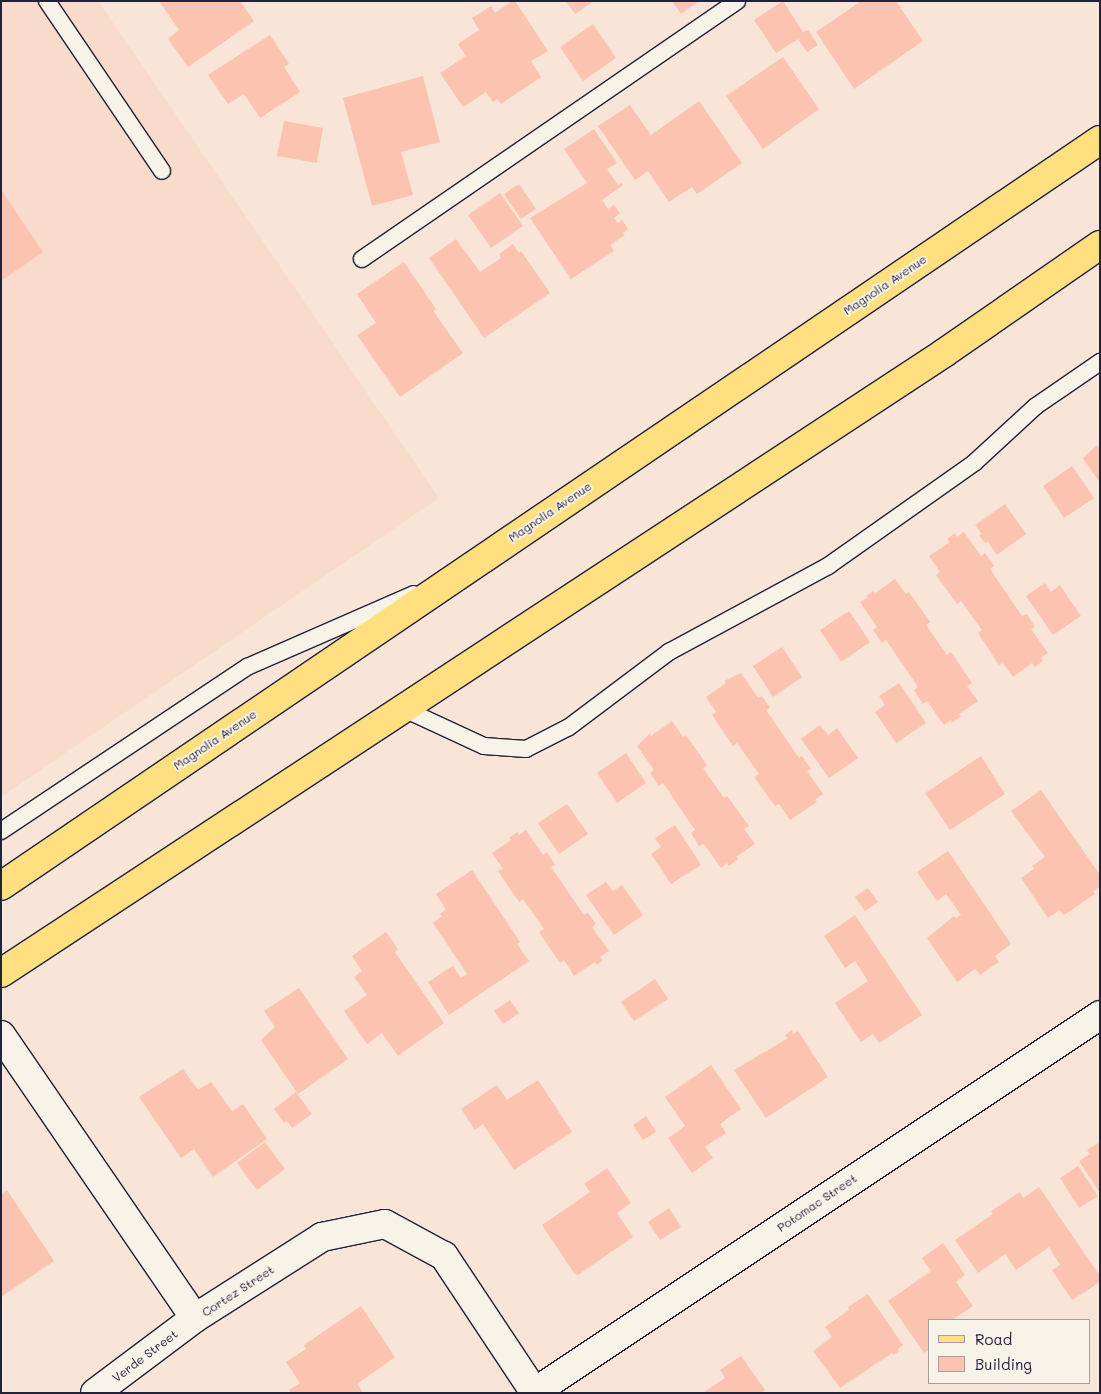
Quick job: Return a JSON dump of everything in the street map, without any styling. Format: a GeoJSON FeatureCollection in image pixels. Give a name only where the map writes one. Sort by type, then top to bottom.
{"type":"FeatureCollection","features":[{"type":"Feature","properties":{"kind":"main road","name":"Magnolia Avenue"},"geometry":{"type":"LineString","coordinates":[[1,886],[1100,140]]}},
{"type":"Feature","properties":{"kind":"main road"},"geometry":{"type":"LineString","coordinates":[[1,973],[944,353],[1100,245]]}},
{"type":"Feature","properties":{"kind":"street","name":"Potomac Street"},"geometry":{"type":"LineString","coordinates":[[535,1393],[1100,1015]]}},
{"type":"Feature","properties":{"kind":"street","name":"Cortez Street"},"geometry":{"type":"LineString","coordinates":[[1,1034],[195,1318],[322,1237],[385,1224],[444,1256],[535,1393]]}},
{"type":"Feature","properties":{"kind":"street","name":"Verde Street"},"geometry":{"type":"LineString","coordinates":[[95,1393],[195,1318]]}},
{"type":"Feature","properties":{"kind":"lane"},"geometry":{"type":"LineString","coordinates":[[47,1],[162,171]]}},
{"type":"Feature","properties":{"kind":"lane"},"geometry":{"type":"LineString","coordinates":[[362,259],[737,1]]}},
{"type":"Feature","properties":{"kind":"lane"},"geometry":{"type":"LineString","coordinates":[[404,709],[484,746],[526,749],[569,726],[669,652],[828,566],[974,463],[1036,406],[1100,362]]}},
{"type":"Feature","properties":{"kind":"lane"},"geometry":{"type":"LineString","coordinates":[[1,831],[247,667],[457,575]]}},
{"type":"Feature","properties":{"kind":"shaded area"},"geometry":{"type":"Polygon","coordinates":[[[1,1],[98,1],[439,498],[1,797],[1,1]]]}},
{"type":"Feature","properties":{"kind":"building"},"geometry":{"type":"Polygon","coordinates":[[[159,1],[240,1],[254,21],[188,67],[168,39],[179,30],[159,1]]]}},
{"type":"Feature","properties":{"kind":"building"},"geometry":{"type":"Polygon","coordinates":[[[512,1],[515,1],[548,51],[531,61],[541,77],[501,104],[497,99],[493,102],[486,92],[463,107],[440,73],[466,56],[458,44],[479,30],[472,18],[491,6],[495,13],[512,1]]]}},
{"type":"Feature","properties":{"kind":"building"},"geometry":{"type":"Polygon","coordinates":[[[566,1],[594,1],[575,14],[566,1]]]}},
{"type":"Feature","properties":{"kind":"building"},"geometry":{"type":"Polygon","coordinates":[[[672,1],[699,1],[681,14],[672,1]]]}},
{"type":"Feature","properties":{"kind":"building"},"geometry":{"type":"Polygon","coordinates":[[[783,1],[803,32],[808,30],[818,45],[807,52],[798,39],[776,53],[754,20],[783,1]]]}},
{"type":"Feature","properties":{"kind":"building"},"geometry":{"type":"Polygon","coordinates":[[[861,1],[896,1],[923,41],[854,89],[816,32],[861,1]]]}},
{"type":"Feature","properties":{"kind":"building"},"geometry":{"type":"Polygon","coordinates":[[[593,24],[616,58],[583,81],[560,47],[593,24]]]}},
{"type":"Feature","properties":{"kind":"building"},"geometry":{"type":"Polygon","coordinates":[[[270,35],[289,64],[284,67],[300,92],[260,118],[244,94],[228,104],[208,75],[270,35]]]}},
{"type":"Feature","properties":{"kind":"building"},"geometry":{"type":"Polygon","coordinates":[[[783,57],[819,109],[763,149],[726,96],[783,57]]]}},
{"type":"Feature","properties":{"kind":"building"},"geometry":{"type":"Polygon","coordinates":[[[423,76],[440,142],[401,152],[413,195],[372,206],[343,98],[423,76]]]}},
{"type":"Feature","properties":{"kind":"building"},"geometry":{"type":"Polygon","coordinates":[[[699,101],[742,163],[697,194],[692,187],[669,202],[648,171],[635,180],[598,126],[630,105],[651,135],[699,101]]]}},
{"type":"Feature","properties":{"kind":"building"},"geometry":{"type":"Polygon","coordinates":[[[284,121],[323,128],[317,163],[277,156],[284,121]]]}},
{"type":"Feature","properties":{"kind":"building"},"geometry":{"type":"Polygon","coordinates":[[[594,129],[617,163],[607,169],[618,185],[621,183],[623,185],[602,200],[608,209],[614,205],[620,213],[614,218],[618,223],[622,220],[628,229],[623,233],[625,235],[610,245],[614,251],[571,279],[530,218],[587,183],[564,149],[594,129]]]}},
{"type":"Feature","properties":{"kind":"building"},"geometry":{"type":"Polygon","coordinates":[[[519,184],[536,209],[521,219],[504,194],[519,184]]]}},
{"type":"Feature","properties":{"kind":"building"},"geometry":{"type":"Polygon","coordinates":[[[1,190],[43,252],[1,281],[1,190]]]}},
{"type":"Feature","properties":{"kind":"building"},"geometry":{"type":"Polygon","coordinates":[[[500,193],[523,226],[491,248],[468,215],[500,193]]]}},
{"type":"Feature","properties":{"kind":"building"},"geometry":{"type":"Polygon","coordinates":[[[456,239],[480,272],[501,258],[499,254],[513,244],[519,253],[521,251],[550,293],[484,338],[429,258],[456,239]]]}},
{"type":"Feature","properties":{"kind":"building"},"geometry":{"type":"Polygon","coordinates":[[[404,262],[436,309],[433,311],[463,353],[400,397],[357,335],[376,323],[357,294],[404,262]]]}},
{"type":"Feature","properties":{"kind":"building"},"geometry":{"type":"Polygon","coordinates":[[[1096,446],[1100,447],[1100,483],[1083,458],[1096,446]]]}},
{"type":"Feature","properties":{"kind":"building"},"geometry":{"type":"Polygon","coordinates":[[[1072,466],[1094,498],[1064,518],[1043,486],[1072,466]]]}},
{"type":"Feature","properties":{"kind":"building"},"geometry":{"type":"Polygon","coordinates":[[[1005,504],[1026,534],[997,555],[988,542],[985,543],[979,535],[982,534],[975,525],[1005,504]]]}},
{"type":"Feature","properties":{"kind":"building"},"geometry":{"type":"Polygon","coordinates":[[[964,532],[981,556],[985,553],[994,566],[990,569],[1022,616],[1027,614],[1035,627],[1031,629],[1048,653],[1040,658],[1043,661],[1035,667],[1032,663],[1013,677],[1003,663],[999,665],[978,633],[982,630],[961,601],[957,604],[936,575],[940,572],[929,556],[950,542],[947,539],[955,533],[957,537],[964,532]]]}},
{"type":"Feature","properties":{"kind":"building"},"geometry":{"type":"Polygon","coordinates":[[[895,579],[906,594],[909,592],[930,622],[926,625],[947,655],[951,652],[972,683],[967,686],[978,701],[959,714],[961,716],[952,723],[951,720],[944,725],[927,701],[923,704],[914,690],[918,687],[886,640],[882,643],[873,630],[877,627],[860,602],[873,591],[875,593],[895,579]]]}},
{"type":"Feature","properties":{"kind":"building"},"geometry":{"type":"Polygon","coordinates":[[[1045,583],[1051,592],[1060,585],[1081,616],[1053,635],[1026,596],[1045,583]]]}},
{"type":"Feature","properties":{"kind":"building"},"geometry":{"type":"Polygon","coordinates":[[[849,611],[870,642],[841,662],[820,630],[849,611]]]}},
{"type":"Feature","properties":{"kind":"building"},"geometry":{"type":"Polygon","coordinates":[[[782,647],[802,677],[773,697],[753,666],[782,647]]]}},
{"type":"Feature","properties":{"kind":"building"},"geometry":{"type":"Polygon","coordinates":[[[741,673],[758,698],[762,696],[770,708],[766,710],[799,758],[802,756],[811,769],[807,771],[823,794],[815,800],[817,802],[790,820],[779,804],[775,806],[754,777],[759,774],[737,743],[733,746],[712,715],[716,712],[706,697],[726,683],[724,681],[741,673]]]}},
{"type":"Feature","properties":{"kind":"building"},"geometry":{"type":"Polygon","coordinates":[[[899,683],[926,723],[896,743],[875,712],[885,705],[879,696],[899,683]]]}},
{"type":"Feature","properties":{"kind":"building"},"geometry":{"type":"Polygon","coordinates":[[[672,721],[683,737],[686,735],[707,765],[703,768],[724,798],[727,796],[749,826],[744,829],[755,844],[736,857],[738,859],[729,866],[727,863],[721,868],[704,844],[699,846],[691,833],[695,830],[663,783],[659,786],[650,773],[654,770],[637,746],[650,733],[651,736],[672,721]]]}},
{"type":"Feature","properties":{"kind":"building"},"geometry":{"type":"Polygon","coordinates":[[[820,725],[828,735],[837,728],[858,758],[829,778],[801,739],[820,725]]]}},
{"type":"Feature","properties":{"kind":"building"},"geometry":{"type":"Polygon","coordinates":[[[626,753],[646,783],[617,803],[597,773],[626,753]]]}},
{"type":"Feature","properties":{"kind":"building"},"geometry":{"type":"Polygon","coordinates":[[[981,756],[1005,794],[950,830],[925,793],[981,756]]]}},
{"type":"Feature","properties":{"kind":"building"},"geometry":{"type":"Polygon","coordinates":[[[1041,790],[1100,875],[1100,887],[1093,891],[1095,894],[1064,915],[1060,910],[1048,918],[1021,878],[1034,869],[1032,866],[1045,857],[1011,811],[1041,790]]]}},
{"type":"Feature","properties":{"kind":"building"},"geometry":{"type":"Polygon","coordinates":[[[567,804],[588,834],[559,854],[538,823],[567,804]]]}},
{"type":"Feature","properties":{"kind":"building"},"geometry":{"type":"Polygon","coordinates":[[[675,825],[701,865],[671,884],[651,854],[661,847],[655,838],[675,825]]]}},
{"type":"Feature","properties":{"kind":"building"},"geometry":{"type":"Polygon","coordinates":[[[526,830],[543,855],[547,852],[555,865],[551,867],[584,915],[588,913],[596,924],[592,927],[609,951],[600,957],[603,960],[597,965],[595,962],[574,976],[564,960],[560,963],[539,932],[544,929],[523,899],[519,902],[498,871],[503,869],[492,853],[511,840],[509,838],[517,832],[519,835],[526,830]]]}},
{"type":"Feature","properties":{"kind":"building"},"geometry":{"type":"Polygon","coordinates":[[[948,851],[1011,944],[995,956],[999,962],[980,975],[975,969],[957,982],[927,938],[954,916],[956,918],[961,915],[946,894],[937,901],[917,872],[948,851]]]}},
{"type":"Feature","properties":{"kind":"building"},"geometry":{"type":"Polygon","coordinates":[[[472,870],[520,942],[517,944],[529,961],[449,1015],[428,982],[453,966],[461,978],[467,974],[433,923],[442,916],[440,914],[446,909],[436,894],[472,870]]]}},
{"type":"Feature","properties":{"kind":"building"},"geometry":{"type":"Polygon","coordinates":[[[606,882],[613,891],[622,885],[643,915],[614,935],[586,895],[606,882]]]}},
{"type":"Feature","properties":{"kind":"building"},"geometry":{"type":"Polygon","coordinates":[[[868,888],[878,902],[865,911],[855,897],[868,888]]]}},
{"type":"Feature","properties":{"kind":"building"},"geometry":{"type":"Polygon","coordinates":[[[855,915],[922,1015],[879,1043],[873,1034],[861,1042],[835,1003],[868,981],[855,961],[845,968],[824,936],[855,915]]]}},
{"type":"Feature","properties":{"kind":"building"},"geometry":{"type":"Polygon","coordinates":[[[386,932],[398,949],[395,952],[444,1023],[398,1056],[382,1033],[367,1044],[344,1011],[367,995],[354,977],[362,971],[352,956],[386,932]]]}},
{"type":"Feature","properties":{"kind":"building"},"geometry":{"type":"Polygon","coordinates":[[[655,979],[668,999],[634,1021],[621,1002],[655,979]]]}},
{"type":"Feature","properties":{"kind":"building"},"geometry":{"type":"Polygon","coordinates":[[[299,988],[348,1059],[298,1094],[261,1040],[275,1027],[264,1011],[299,988]]]}},
{"type":"Feature","properties":{"kind":"building"},"geometry":{"type":"Polygon","coordinates":[[[510,1000],[519,1013],[503,1024],[494,1011],[510,1000]]]}},
{"type":"Feature","properties":{"kind":"building"},"geometry":{"type":"Polygon","coordinates":[[[792,1030],[793,1034],[798,1031],[828,1077],[766,1118],[734,1070],[788,1038],[785,1035],[792,1030]]]}},
{"type":"Feature","properties":{"kind":"building"},"geometry":{"type":"Polygon","coordinates":[[[711,1065],[741,1109],[720,1124],[726,1133],[705,1147],[713,1158],[692,1173],[668,1138],[685,1126],[665,1097],[711,1065]]]}},
{"type":"Feature","properties":{"kind":"building"},"geometry":{"type":"Polygon","coordinates":[[[183,1069],[198,1090],[211,1082],[232,1111],[243,1104],[267,1139],[213,1177],[194,1149],[181,1158],[139,1097],[183,1069]]]}},
{"type":"Feature","properties":{"kind":"building"},"geometry":{"type":"Polygon","coordinates":[[[538,1080],[572,1132],[514,1170],[483,1124],[475,1130],[461,1109],[497,1085],[507,1100],[538,1080]]]}},
{"type":"Feature","properties":{"kind":"building"},"geometry":{"type":"Polygon","coordinates":[[[296,1092],[312,1114],[292,1128],[287,1121],[284,1123],[274,1109],[296,1092]]]}},
{"type":"Feature","properties":{"kind":"building"},"geometry":{"type":"Polygon","coordinates":[[[646,1116],[656,1132],[643,1140],[633,1125],[646,1116]]]}},
{"type":"Feature","properties":{"kind":"building"},"geometry":{"type":"Polygon","coordinates":[[[265,1142],[285,1169],[257,1190],[237,1163],[265,1142]]]}},
{"type":"Feature","properties":{"kind":"building"},"geometry":{"type":"Polygon","coordinates":[[[1100,1142],[1100,1193],[1079,1161],[1090,1154],[1087,1150],[1100,1142]]]}},
{"type":"Feature","properties":{"kind":"building"},"geometry":{"type":"Polygon","coordinates":[[[1078,1166],[1098,1196],[1079,1208],[1060,1178],[1078,1166]]]}},
{"type":"Feature","properties":{"kind":"building"},"geometry":{"type":"Polygon","coordinates":[[[607,1168],[631,1203],[617,1213],[633,1237],[578,1275],[574,1273],[542,1225],[590,1192],[584,1184],[607,1168]]]}},
{"type":"Feature","properties":{"kind":"building"},"geometry":{"type":"Polygon","coordinates":[[[1039,1187],[1100,1276],[1100,1282],[1072,1300],[1052,1270],[1060,1265],[1049,1247],[1016,1270],[1005,1254],[978,1273],[955,1240],[993,1214],[991,1211],[1020,1192],[1023,1198],[1039,1187]]]}},
{"type":"Feature","properties":{"kind":"building"},"geometry":{"type":"Polygon","coordinates":[[[7,1190],[54,1261],[1,1297],[1,1194],[7,1190]]]}},
{"type":"Feature","properties":{"kind":"building"},"geometry":{"type":"Polygon","coordinates":[[[669,1208],[681,1227],[660,1240],[648,1222],[669,1208]]]}},
{"type":"Feature","properties":{"kind":"building"},"geometry":{"type":"Polygon","coordinates":[[[943,1243],[965,1275],[956,1282],[973,1306],[954,1319],[928,1319],[928,1350],[924,1353],[888,1301],[931,1271],[922,1258],[943,1243]]]}},
{"type":"Feature","properties":{"kind":"building"},"geometry":{"type":"Polygon","coordinates":[[[868,1294],[903,1345],[894,1355],[892,1353],[840,1388],[813,1351],[832,1337],[825,1327],[849,1310],[848,1307],[868,1294]]]}},
{"type":"Feature","properties":{"kind":"building"},"geometry":{"type":"Polygon","coordinates":[[[361,1306],[395,1357],[357,1384],[362,1391],[359,1393],[291,1393],[289,1390],[300,1383],[286,1362],[306,1349],[304,1345],[361,1306]]]}},
{"type":"Feature","properties":{"kind":"building"},"geometry":{"type":"Polygon","coordinates":[[[741,1356],[765,1390],[762,1393],[703,1393],[725,1378],[720,1370],[741,1356]]]}}]}
